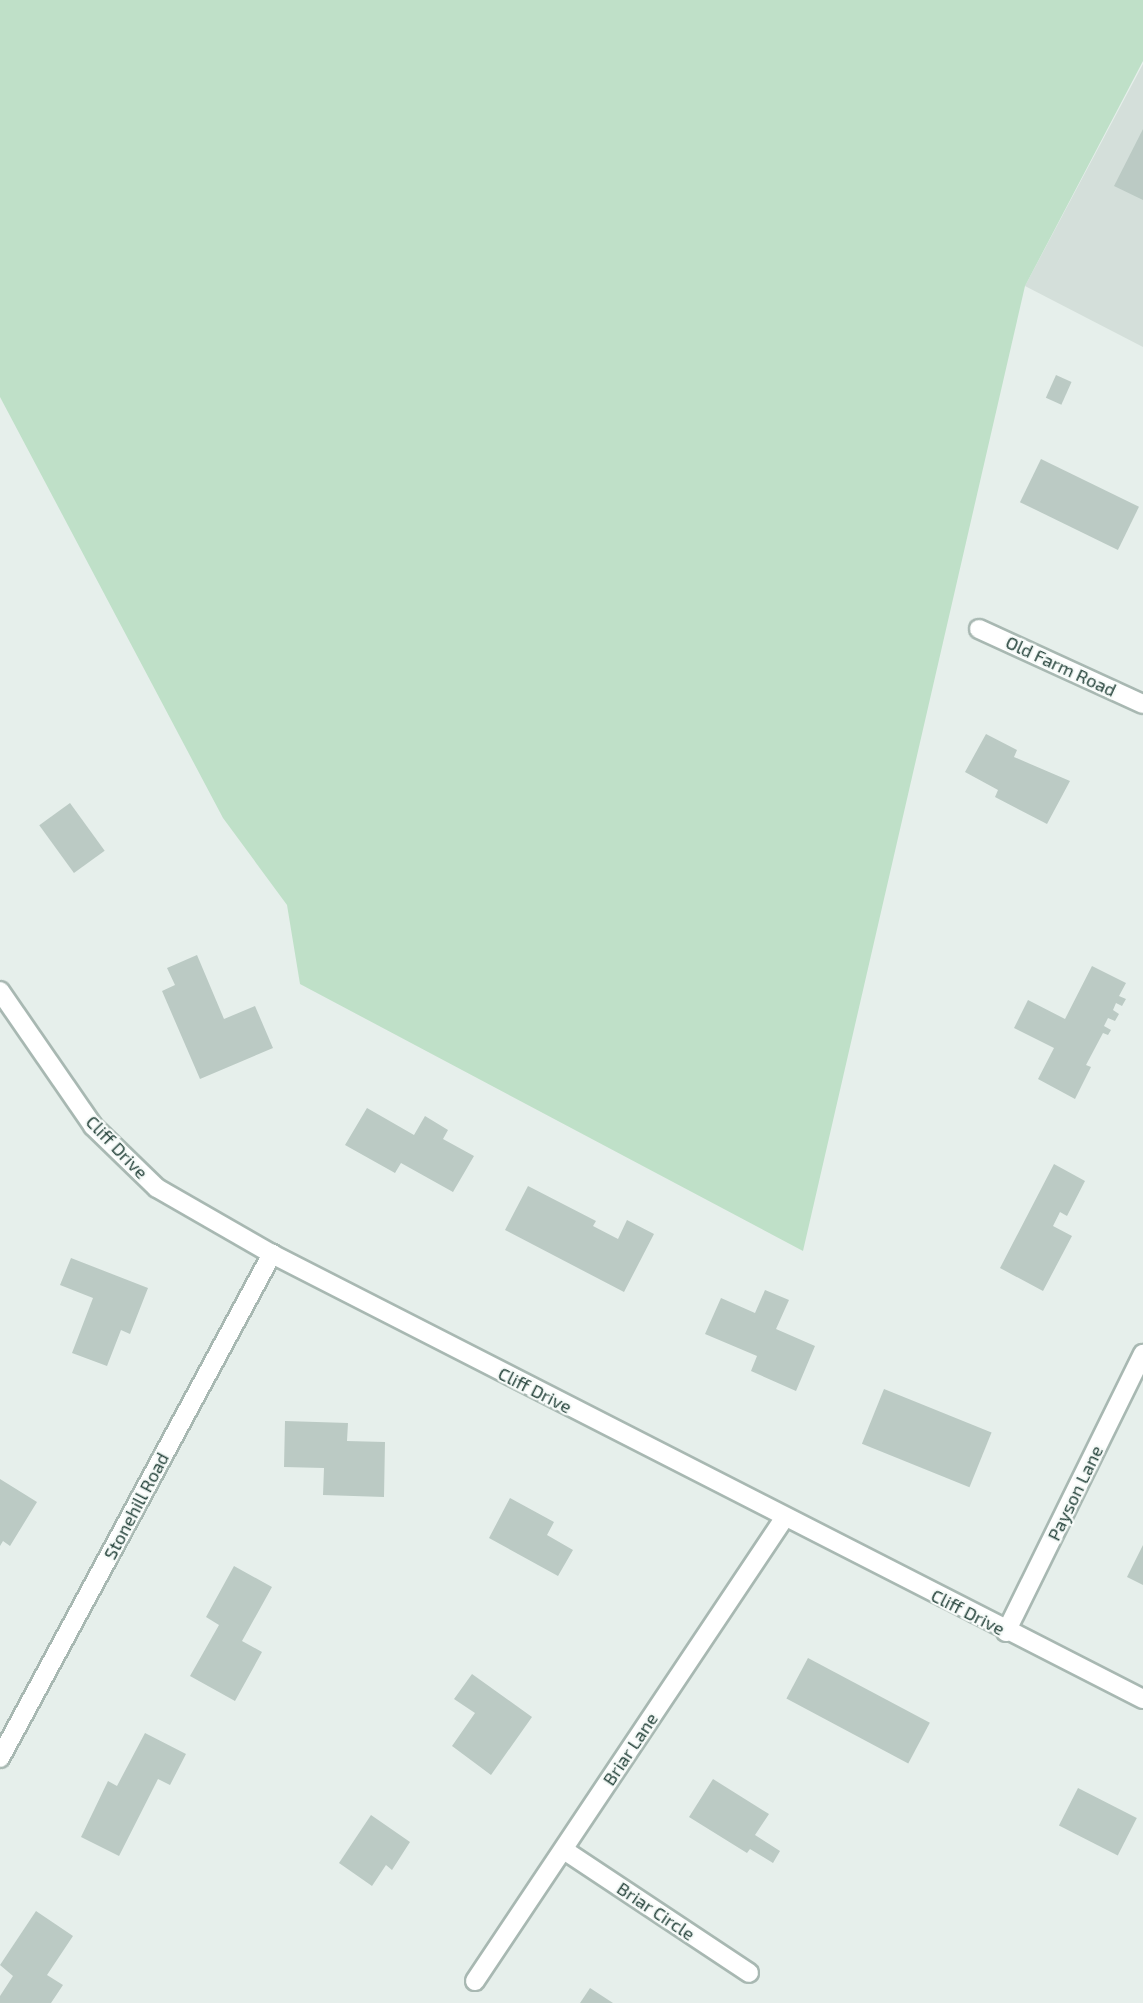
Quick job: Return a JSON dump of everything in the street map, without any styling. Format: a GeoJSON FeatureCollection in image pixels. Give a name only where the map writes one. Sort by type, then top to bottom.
{"type":"FeatureCollection","features":[{"type":"Feature","properties":{"kind":"street","name":"Old Farm Road"},"geometry":{"type":"LineString","coordinates":[[980,629],[1143,704]]}},
{"type":"Feature","properties":{"kind":"street","name":"Cliff Drive"},"geometry":{"type":"LineString","coordinates":[[0,991],[93,1126],[157,1188],[272,1254],[1006,1632],[1143,1699]]}},
{"type":"Feature","properties":{"kind":"street","name":"Stonehill Road"},"geometry":{"type":"LineString","coordinates":[[0,1758],[272,1254]]}},
{"type":"Feature","properties":{"kind":"street","name":"Payson Lane"},"geometry":{"type":"LineString","coordinates":[[1006,1632],[1143,1354]]}},
{"type":"Feature","properties":{"kind":"street","name":"Briar Lane"},"geometry":{"type":"LineString","coordinates":[[475,1981],[785,1517]]}},
{"type":"Feature","properties":{"kind":"street","name":"Briar Circle"},"geometry":{"type":"LineString","coordinates":[[564,1850],[749,1973]]}},
{"type":"Feature","properties":{"kind":"shaded area"},"geometry":{"type":"Polygon","coordinates":[[[1143,64],[1143,347],[1025,286],[1143,64]]]}},
{"type":"Feature","properties":{"kind":"green space"},"geometry":{"type":"Polygon","coordinates":[[[0,0],[1143,0],[1143,61],[1025,286],[803,1251],[300,984],[287,905],[223,818],[0,397],[0,0]]]}},
{"type":"Feature","properties":{"kind":"building"},"geometry":{"type":"Polygon","coordinates":[[[1143,129],[1143,200],[1114,186],[1143,129]]]}},
{"type":"Feature","properties":{"kind":"building"},"geometry":{"type":"Polygon","coordinates":[[[1056,375],[1072,382],[1061,405],[1046,398],[1056,375]]]}},
{"type":"Feature","properties":{"kind":"building"},"geometry":{"type":"Polygon","coordinates":[[[1041,459],[1139,507],[1118,550],[1020,502],[1041,459]]]}},
{"type":"Feature","properties":{"kind":"building"},"geometry":{"type":"Polygon","coordinates":[[[986,734],[1017,750],[1014,757],[1070,781],[1047,824],[995,797],[998,790],[965,772],[986,734]]]}},
{"type":"Feature","properties":{"kind":"building"},"geometry":{"type":"Polygon","coordinates":[[[70,803],[105,851],[74,873],[39,825],[70,803]]]}},
{"type":"Feature","properties":{"kind":"building"},"geometry":{"type":"Polygon","coordinates":[[[197,955],[224,1019],[255,1006],[273,1048],[200,1079],[162,991],[175,985],[167,968],[197,955]]]}},
{"type":"Feature","properties":{"kind":"building"},"geometry":{"type":"Polygon","coordinates":[[[1092,966],[1126,983],[1119,996],[1126,999],[1122,1006],[1116,1003],[1113,1010],[1119,1014],[1115,1021],[1108,1018],[1104,1026],[1111,1030],[1108,1035],[1103,1033],[1086,1065],[1091,1067],[1075,1099],[1038,1079],[1054,1048],[1014,1028],[1028,1000],[1065,1019],[1092,966]]]}},
{"type":"Feature","properties":{"kind":"building"},"geometry":{"type":"Polygon","coordinates":[[[367,1108],[414,1135],[425,1116],[448,1130],[443,1139],[474,1156],[453,1192],[401,1163],[395,1173],[345,1145],[367,1108]]]}},
{"type":"Feature","properties":{"kind":"building"},"geometry":{"type":"Polygon","coordinates":[[[1054,1164],[1085,1181],[1067,1216],[1060,1212],[1053,1226],[1072,1236],[1043,1291],[1000,1268],[1054,1164]]]}},
{"type":"Feature","properties":{"kind":"building"},"geometry":{"type":"Polygon","coordinates":[[[528,1186],[596,1221],[593,1226],[618,1239],[627,1220],[654,1234],[624,1292],[505,1230],[528,1186]]]}},
{"type":"Feature","properties":{"kind":"building"},"geometry":{"type":"Polygon","coordinates":[[[71,1258],[148,1288],[130,1334],[121,1330],[107,1366],[72,1353],[93,1298],[60,1285],[71,1258]]]}},
{"type":"Feature","properties":{"kind":"building"},"geometry":{"type":"Polygon","coordinates":[[[765,1290],[789,1300],[776,1329],[815,1346],[796,1391],[751,1371],[757,1356],[705,1334],[721,1298],[755,1313],[765,1290]]]}},
{"type":"Feature","properties":{"kind":"building"},"geometry":{"type":"Polygon","coordinates":[[[884,1389],[992,1432],[969,1487],[862,1444],[884,1389]]]}},
{"type":"Feature","properties":{"kind":"building"},"geometry":{"type":"Polygon","coordinates":[[[285,1421],[348,1423],[347,1441],[385,1442],[384,1497],[323,1495],[324,1468],[284,1467],[285,1421]]]}},
{"type":"Feature","properties":{"kind":"building"},"geometry":{"type":"Polygon","coordinates":[[[0,1479],[37,1502],[10,1546],[3,1541],[0,1546],[0,1479]]]}},
{"type":"Feature","properties":{"kind":"building"},"geometry":{"type":"Polygon","coordinates":[[[510,1498],[554,1522],[547,1535],[573,1550],[558,1576],[489,1538],[510,1498]]]}},
{"type":"Feature","properties":{"kind":"building"},"geometry":{"type":"Polygon","coordinates":[[[1143,1545],[1143,1585],[1127,1577],[1143,1545]]]}},
{"type":"Feature","properties":{"kind":"building"},"geometry":{"type":"Polygon","coordinates":[[[234,1566],[272,1587],[242,1641],[262,1652],[235,1701],[190,1676],[219,1625],[206,1617],[234,1566]]]}},
{"type":"Feature","properties":{"kind":"building"},"geometry":{"type":"Polygon","coordinates":[[[808,1658],[930,1723],[908,1763],[786,1699],[808,1658]]]}},
{"type":"Feature","properties":{"kind":"building"},"geometry":{"type":"Polygon","coordinates":[[[472,1674],[532,1717],[491,1775],[452,1746],[475,1713],[454,1699],[472,1674]]]}},
{"type":"Feature","properties":{"kind":"building"},"geometry":{"type":"Polygon","coordinates":[[[145,1733],[186,1754],[170,1785],[158,1779],[119,1856],[81,1837],[108,1781],[117,1786],[145,1733]]]}},
{"type":"Feature","properties":{"kind":"building"},"geometry":{"type":"Polygon","coordinates":[[[713,1779],[769,1814],[755,1835],[780,1851],[773,1863],[750,1849],[747,1853],[689,1817],[713,1779]]]}},
{"type":"Feature","properties":{"kind":"building"},"geometry":{"type":"Polygon","coordinates":[[[1078,1788],[1137,1818],[1118,1855],[1059,1825],[1078,1788]]]}},
{"type":"Feature","properties":{"kind":"building"},"geometry":{"type":"Polygon","coordinates":[[[371,1815],[410,1842],[392,1870],[386,1865],[372,1886],[339,1863],[371,1815]]]}},
{"type":"Feature","properties":{"kind":"building"},"geometry":{"type":"Polygon","coordinates":[[[36,1911],[73,1936],[47,1975],[63,1985],[51,2003],[0,2003],[0,1996],[13,1976],[0,1965],[36,1911]]]}},
{"type":"Feature","properties":{"kind":"building"},"geometry":{"type":"Polygon","coordinates":[[[590,1988],[613,2003],[580,2003],[590,1988]]]}}]}
